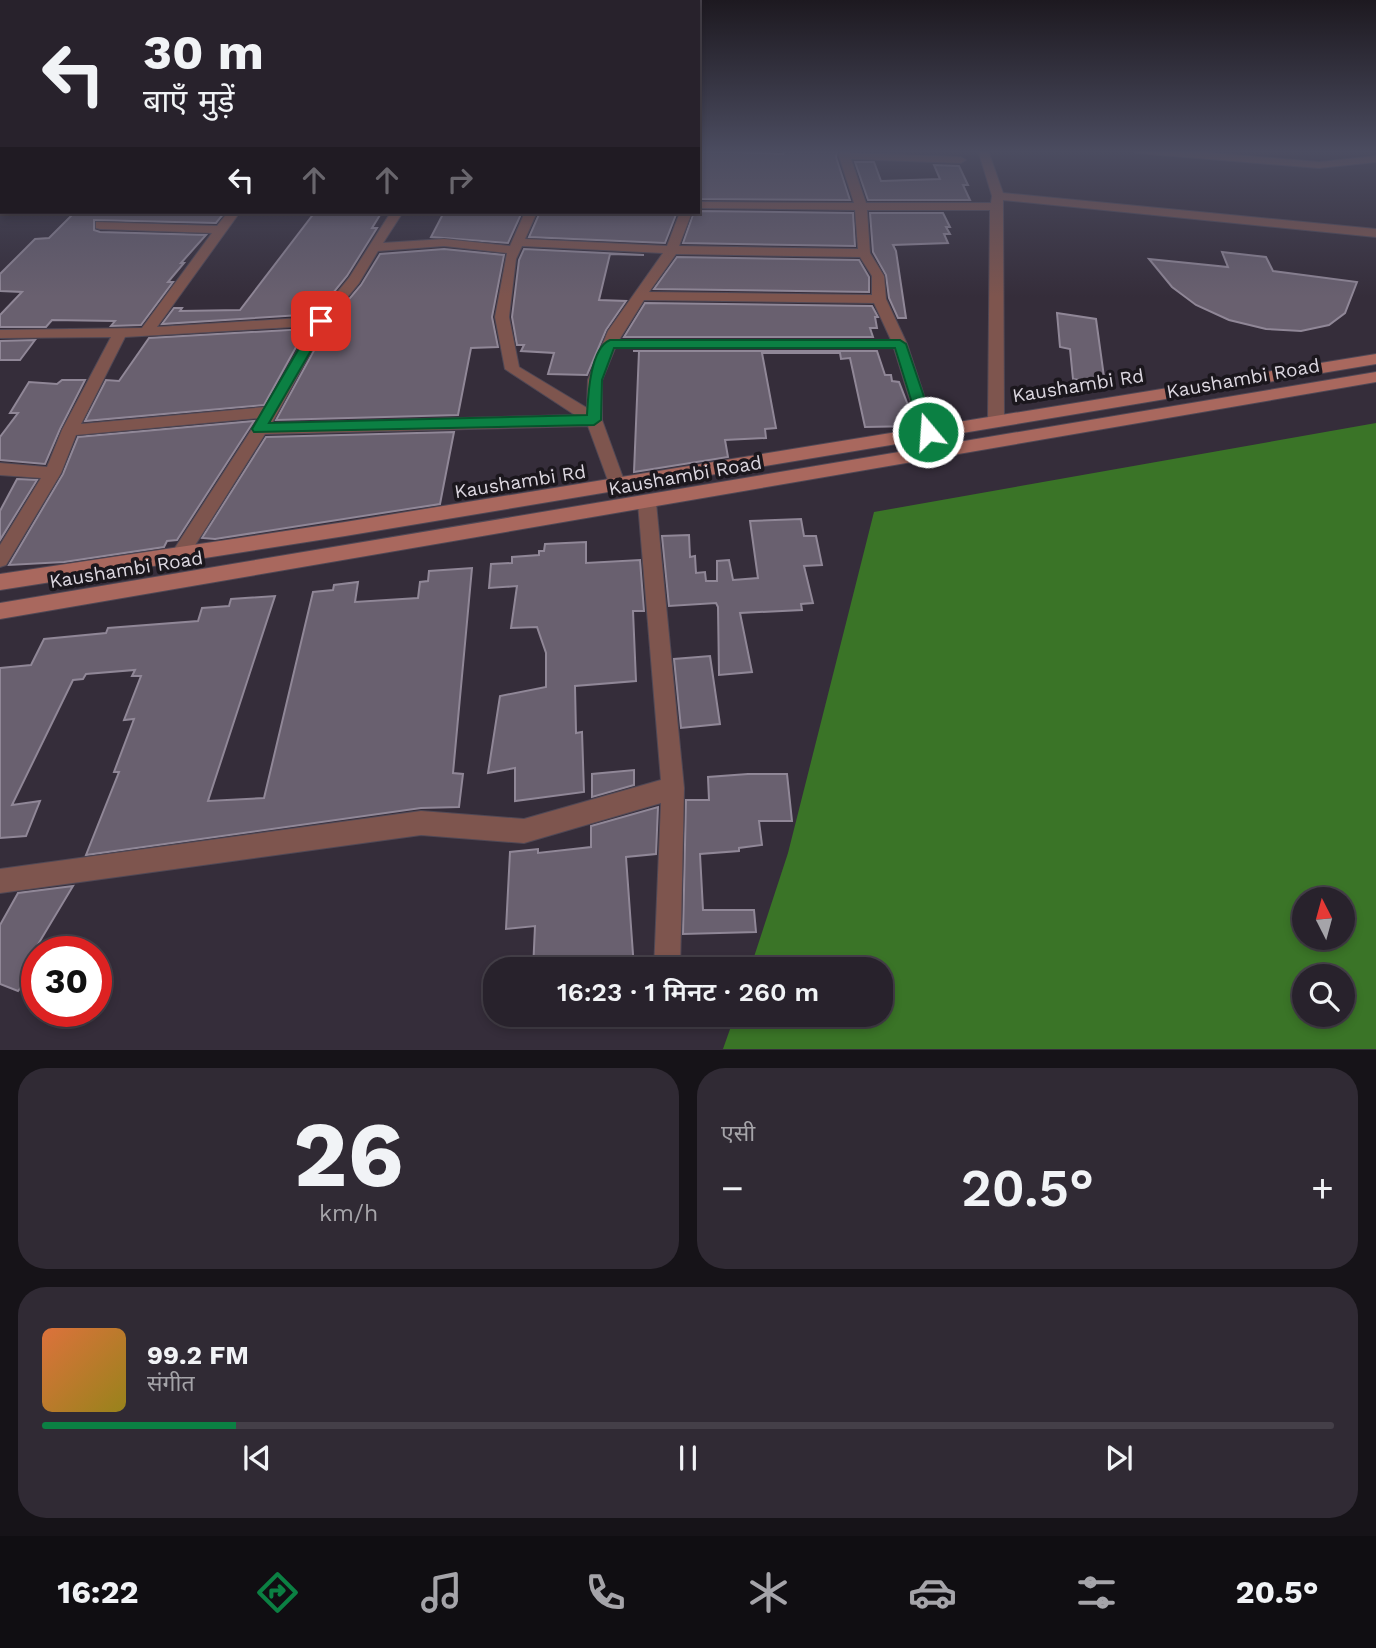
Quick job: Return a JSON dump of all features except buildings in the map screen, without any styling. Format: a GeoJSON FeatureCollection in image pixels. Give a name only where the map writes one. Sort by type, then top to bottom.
{"type":"FeatureCollection","features":[{"type":"Feature","properties":{"kind":"main road","name":"Kaushambi Rd"},"geometry":{"type":"LineString","coordinates":[[0,582],[618,486],[996,419],[1376,359]]}},
{"type":"Feature","properties":{"kind":"main road","name":"Kaushambi Road"},"geometry":{"type":"LineString","coordinates":[[0,611],[1376,377]]}},
{"type":"Feature","properties":{"kind":"street"},"geometry":{"type":"LineString","coordinates":[[859,199],[864,253],[878,276],[879,299],[900,344],[928,432]]}},
{"type":"Feature","properties":{"kind":"street"},"geometry":{"type":"LineString","coordinates":[[996,419],[997,201]]}},
{"type":"Feature","properties":{"kind":"street"},"geometry":{"type":"LineString","coordinates":[[700,205],[861,206],[997,201],[1376,233]]}},
{"type":"Feature","properties":{"kind":"street"},"geometry":{"type":"LineString","coordinates":[[146,332],[232,214]]}},
{"type":"Feature","properties":{"kind":"street"},"geometry":{"type":"LineString","coordinates":[[179,556],[271,412],[321,321],[354,280],[396,214]]}},
{"type":"Feature","properties":{"kind":"street"},"geometry":{"type":"LineString","coordinates":[[530,214],[510,259],[502,317],[512,369],[594,420]]}},
{"type":"Feature","properties":{"kind":"street"},"geometry":{"type":"LineString","coordinates":[[618,486],[594,420],[595,380],[615,331],[672,250],[685,214]]}},
{"type":"Feature","properties":{"kind":"street"},"geometry":{"type":"LineString","coordinates":[[100,225],[219,230]]}},
{"type":"Feature","properties":{"kind":"street"},"geometry":{"type":"LineString","coordinates":[[374,248],[437,241],[515,246],[864,253]]}},
{"type":"Feature","properties":{"kind":"street"},"geometry":{"type":"LineString","coordinates":[[640,296],[879,299]]}},
{"type":"Feature","properties":{"kind":"street"},"geometry":{"type":"LineString","coordinates":[[0,334],[146,332],[321,321]]}},
{"type":"Feature","properties":{"kind":"street"},"geometry":{"type":"LineString","coordinates":[[0,559],[53,472],[70,430],[120,332]]}},
{"type":"Feature","properties":{"kind":"street"},"geometry":{"type":"LineString","coordinates":[[610,344],[900,344]]}},
{"type":"Feature","properties":{"kind":"street"},"geometry":{"type":"LineString","coordinates":[[70,430],[271,412]]}},
{"type":"Feature","properties":{"kind":"street"},"geometry":{"type":"LineString","coordinates":[[259,429],[594,420]]}},
{"type":"Feature","properties":{"kind":"street"},"geometry":{"type":"LineString","coordinates":[[0,469],[53,472]]}},
{"type":"Feature","properties":{"kind":"street"},"geometry":{"type":"LineString","coordinates":[[647,503],[673,788],[667,957]]}},
{"type":"Feature","properties":{"kind":"street"},"geometry":{"type":"LineString","coordinates":[[0,881],[421,823],[524,831],[673,788]]}},
{"type":"Feature","properties":{"kind":"green space"},"geometry":{"type":"Polygon","coordinates":[[[1376,423],[1376,1049],[723,1049],[731,1027],[893,1027],[893,957],[754,957],[788,853],[874,512],[1376,423]]]}},
{"type":"Feature","properties":{"kind":"route"},"geometry":{"type":"LineString","coordinates":[[321,321],[259,429],[594,420],[595,380],[610,344],[900,344],[928,432]]}}]}
